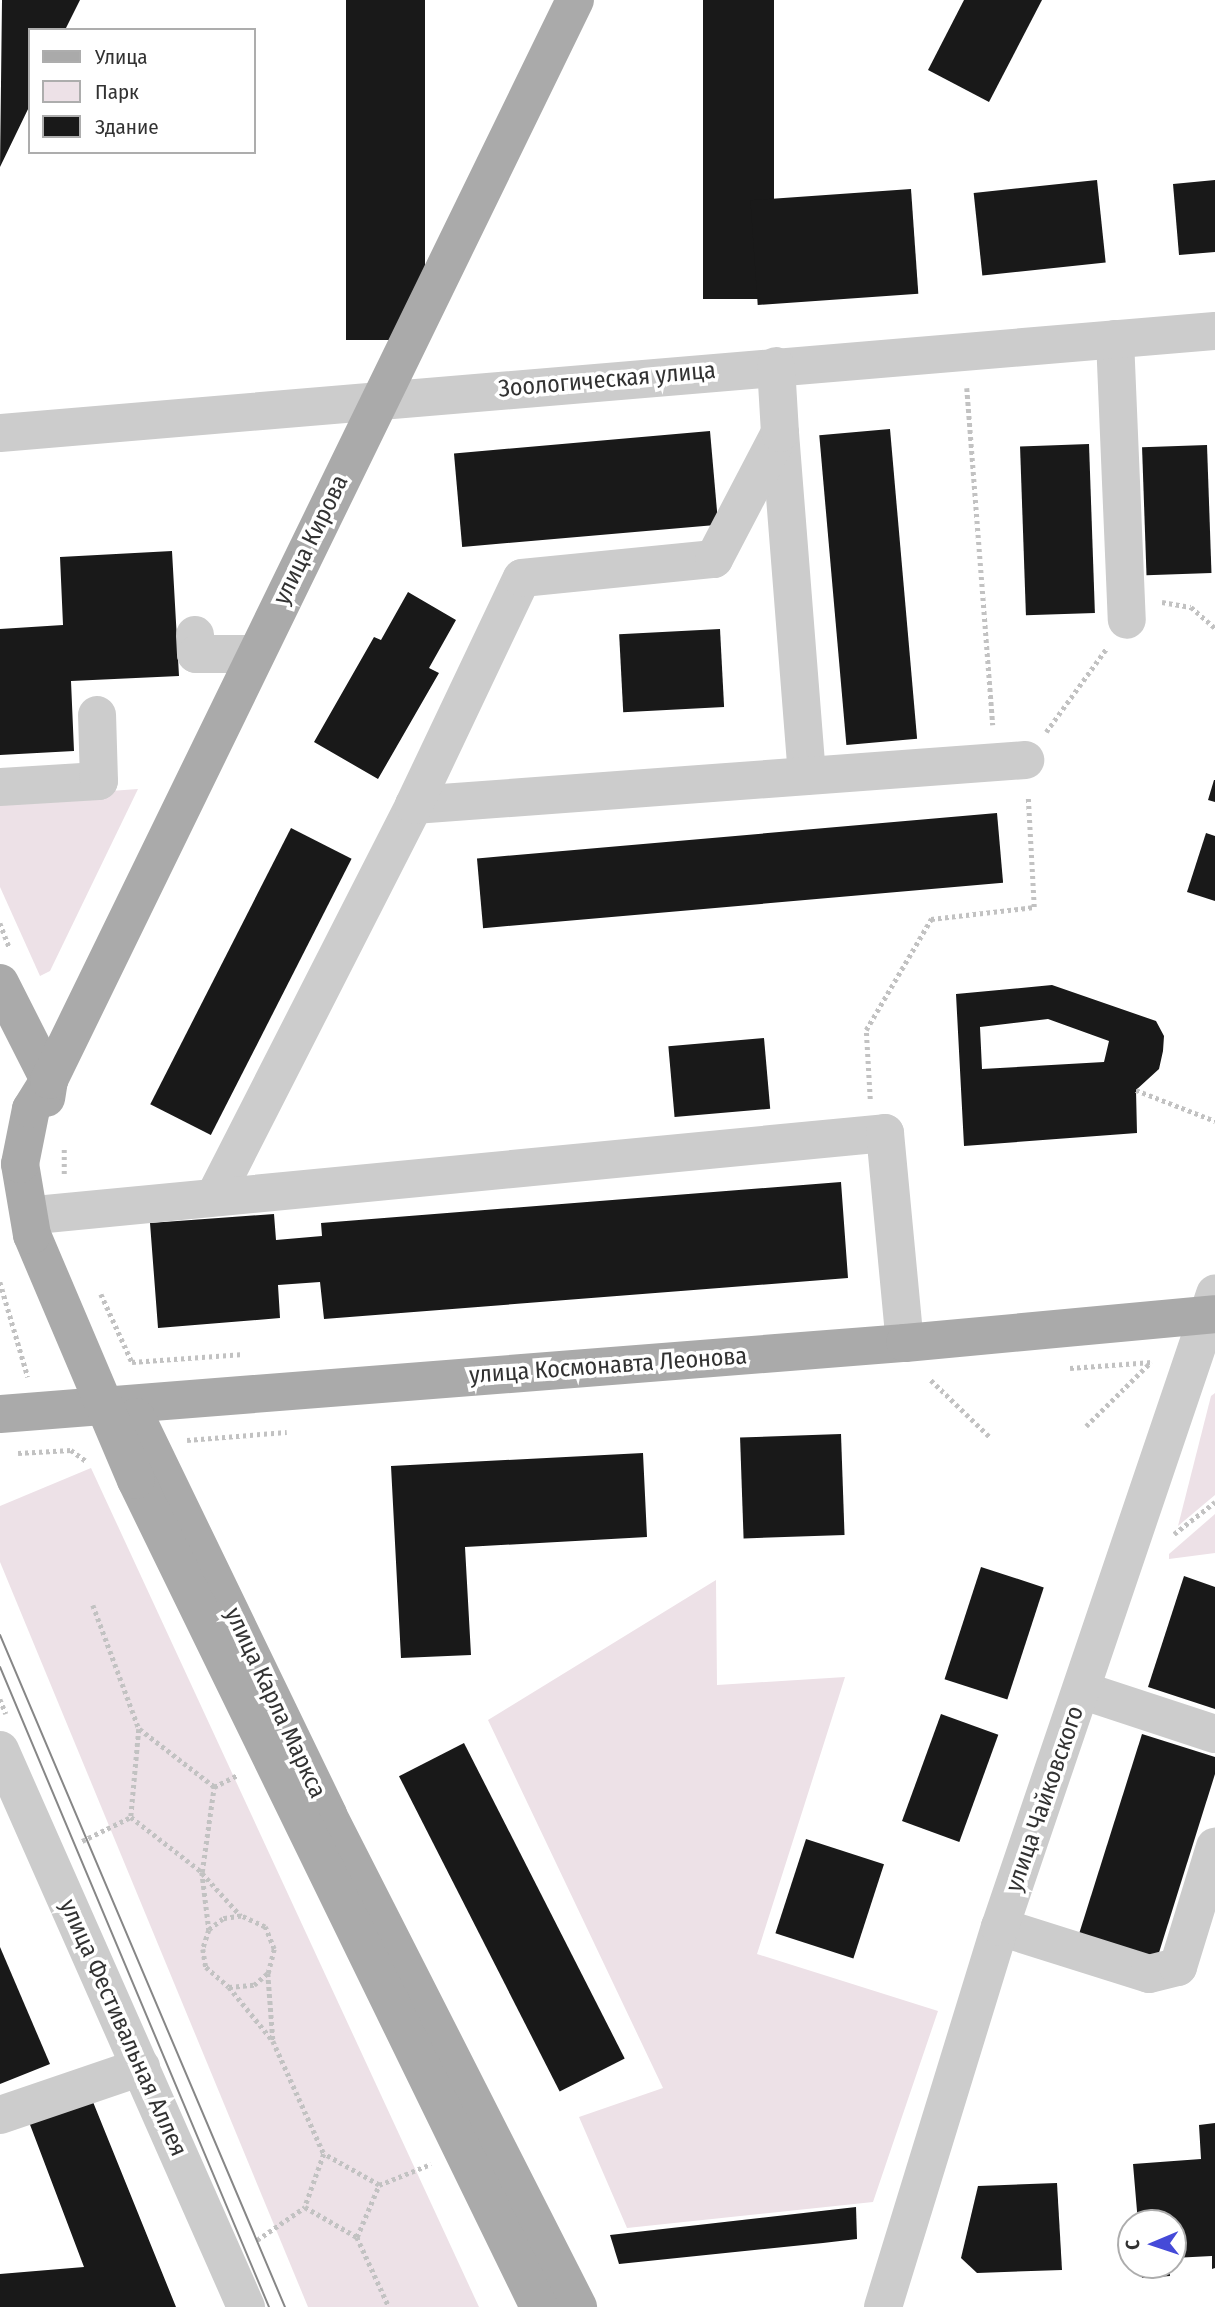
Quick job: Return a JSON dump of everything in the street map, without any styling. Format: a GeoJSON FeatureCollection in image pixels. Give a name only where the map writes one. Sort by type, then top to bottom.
{"type":"FeatureCollection","features":[{"type":"Feature","properties":{"kind":"main road","name":"улица Кирова"},"geometry":{"type":"LineString","coordinates":[[49,1080],[575,0]]}},
{"type":"Feature","properties":{"kind":"main road"},"geometry":{"type":"LineString","coordinates":[[0,982],[49,1080]]}},
{"type":"Feature","properties":{"kind":"main road","name":"улица Карла Маркса"},"geometry":{"type":"LineString","coordinates":[[49,1080],[36,1161],[55,1212],[65,1266],[118,1403],[578,2307]]}},
{"type":"Feature","properties":{"kind":"main road","name":"улица Карла Маркса"},"geometry":{"type":"LineString","coordinates":[[49,1080],[30,1109],[20,1164],[24,1204],[76,1348],[118,1403],[136,1480],[539,2307]]}},
{"type":"Feature","properties":{"kind":"main road","name":"улица Космонавта Леонова"},"geometry":{"type":"LineString","coordinates":[[0,1414],[905,1343],[1213,1307]]}},
{"type":"Feature","properties":{"kind":"street","name":"Зоологическая улица"},"geometry":{"type":"LineString","coordinates":[[0,433],[380,398],[1215,331]]}},
{"type":"Feature","properties":{"kind":"street"},"geometry":{"type":"LineString","coordinates":[[1115,339],[1127,608]]}},
{"type":"Feature","properties":{"kind":"street"},"geometry":{"type":"LineString","coordinates":[[776,366],[807,776]]}},
{"type":"Feature","properties":{"kind":"street"},"geometry":{"type":"LineString","coordinates":[[215,1196],[414,805],[522,578],[714,559],[780,433]]}},
{"type":"Feature","properties":{"kind":"street"},"geometry":{"type":"LineString","coordinates":[[195,635],[196,654],[256,654]]}},
{"type":"Feature","properties":{"kind":"street"},"geometry":{"type":"LineString","coordinates":[[0,787],[99,781],[97,715]]}},
{"type":"Feature","properties":{"kind":"street"},"geometry":{"type":"LineString","coordinates":[[414,805],[1011,761]]}},
{"type":"Feature","properties":{"kind":"street"},"geometry":{"type":"LineString","coordinates":[[55,1212],[885,1133],[905,1343]]}},
{"type":"Feature","properties":{"kind":"street","name":"улица Чайковского"},"geometry":{"type":"LineString","coordinates":[[883,2307],[1000,1927],[1084,1691],[1213,1307]]}},
{"type":"Feature","properties":{"kind":"street"},"geometry":{"type":"LineString","coordinates":[[1084,1691],[1215,1734]]}},
{"type":"Feature","properties":{"kind":"street","name":"улица Фестивальная Аллея"},"geometry":{"type":"LineString","coordinates":[[0,1750],[246,2307]]}},
{"type":"Feature","properties":{"kind":"street"},"geometry":{"type":"LineString","coordinates":[[1000,1927],[1149,1974],[1178,1967],[1215,1847]]}},
{"type":"Feature","properties":{"kind":"street"},"geometry":{"type":"LineString","coordinates":[[0,2115],[141,2067]]}},
{"type":"Feature","properties":{"kind":"path"},"geometry":{"type":"LineString","coordinates":[[871,1135],[866,1030],[931,919],[1034,907],[1011,761],[967,381]]}},
{"type":"Feature","properties":{"kind":"path"},"geometry":{"type":"LineString","coordinates":[[1011,761],[1127,608],[1191,607],[1215,628]]}},
{"type":"Feature","properties":{"kind":"path"},"geometry":{"type":"LineString","coordinates":[[1136,1090],[1215,1121]]}},
{"type":"Feature","properties":{"kind":"path"},"geometry":{"type":"LineString","coordinates":[[55,1212],[64,1142]]}},
{"type":"Feature","properties":{"kind":"path"},"geometry":{"type":"LineString","coordinates":[[0,1282],[27,1375],[71,1450],[92,1465]]}},
{"type":"Feature","properties":{"kind":"path"},"geometry":{"type":"LineString","coordinates":[[98,1286],[132,1362],[256,1353]]}},
{"type":"Feature","properties":{"kind":"path"},"geometry":{"type":"LineString","coordinates":[[1086,1426],[1152,1362]]}},
{"type":"Feature","properties":{"kind":"path"},"geometry":{"type":"LineString","coordinates":[[930,1380],[989,1436]]}},
{"type":"Feature","properties":{"kind":"path"},"geometry":{"type":"LineString","coordinates":[[12,1454],[71,1450]]}},
{"type":"Feature","properties":{"kind":"path"},"geometry":{"type":"LineString","coordinates":[[93,1605],[139,1729],[131,1817]]}},
{"type":"Feature","properties":{"kind":"path"},"geometry":{"type":"LineString","coordinates":[[139,1729],[214,1787]]}},
{"type":"Feature","properties":{"kind":"path"},"geometry":{"type":"LineString","coordinates":[[214,1787],[243,1773]]}},
{"type":"Feature","properties":{"kind":"path"},"geometry":{"type":"LineString","coordinates":[[214,1787],[202,1872],[209,1930],[203,1949],[206,1967],[229,1987],[273,2041],[324,2154],[379,2185]]}},
{"type":"Feature","properties":{"kind":"path"},"geometry":{"type":"LineString","coordinates":[[44,1853],[75,1844],[131,1817]]}},
{"type":"Feature","properties":{"kind":"path"},"geometry":{"type":"LineString","coordinates":[[131,1817],[202,1872],[241,1916],[265,1927],[274,1949],[268,1973],[273,2041]]}},
{"type":"Feature","properties":{"kind":"path"},"geometry":{"type":"LineString","coordinates":[[209,1930],[223,1919],[241,1916]]}},
{"type":"Feature","properties":{"kind":"path"},"geometry":{"type":"LineString","coordinates":[[229,1987],[254,1984],[268,1973]]}},
{"type":"Feature","properties":{"kind":"path"},"geometry":{"type":"LineString","coordinates":[[223,2251],[257,2240],[305,2207],[324,2154]]}},
{"type":"Feature","properties":{"kind":"path"},"geometry":{"type":"LineString","coordinates":[[357,2236],[379,2185],[432,2164]]}},
{"type":"Feature","properties":{"kind":"path"},"geometry":{"type":"LineString","coordinates":[[305,2207],[357,2236],[389,2307]]}},
{"type":"Feature","properties":{"kind":"green space"},"geometry":{"type":"Polygon","coordinates":[[[138,789],[50,971],[40,976],[0,887],[0,799],[138,789]]]}},
{"type":"Feature","properties":{"kind":"green space"},"geometry":{"type":"Polygon","coordinates":[[[1215,1393],[1215,1495],[1178,1526],[1211,1396],[1215,1393]]]}},
{"type":"Feature","properties":{"kind":"green space"},"geometry":{"type":"Polygon","coordinates":[[[91,1468],[479,2307],[308,2307],[0,1562],[0,1506],[91,1468]]]}},
{"type":"Feature","properties":{"kind":"green space"},"geometry":{"type":"Polygon","coordinates":[[[1215,1514],[1215,1553],[1169,1559],[1169,1554],[1215,1514]]]}},
{"type":"Feature","properties":{"kind":"green space"},"geometry":{"type":"Polygon","coordinates":[[[716,1580],[717,1685],[845,1677],[757,1954],[938,2011],[873,2202],[627,2228],[579,2117],[663,2088],[488,1720],[716,1580]]]}},
{"type":"Feature","properties":{"kind":"building"},"geometry":{"type":"Polygon","coordinates":[[[2,0],[80,0],[66,28],[28,28],[28,109],[0,167],[2,0]]]}},
{"type":"Feature","properties":{"kind":"building"},"geometry":{"type":"Polygon","coordinates":[[[346,0],[425,0],[425,340],[346,340],[346,0]]]}},
{"type":"Feature","properties":{"kind":"building"},"geometry":{"type":"Polygon","coordinates":[[[703,0],[774,0],[774,299],[703,299],[703,0]]]}},
{"type":"Feature","properties":{"kind":"building"},"geometry":{"type":"Polygon","coordinates":[[[964,0],[1042,0],[989,102],[928,70],[964,0]]]}},
{"type":"Feature","properties":{"kind":"building"},"geometry":{"type":"Polygon","coordinates":[[[1097,180],[1106,263],[982,276],[974,193],[1097,180]]]}},
{"type":"Feature","properties":{"kind":"building"},"geometry":{"type":"Polygon","coordinates":[[[1215,180],[1215,252],[1179,255],[1173,184],[1215,180]]]}},
{"type":"Feature","properties":{"kind":"building"},"geometry":{"type":"Polygon","coordinates":[[[911,189],[918,294],[758,305],[750,200],[911,189]]]}},
{"type":"Feature","properties":{"kind":"building"},"geometry":{"type":"Polygon","coordinates":[[[890,429],[917,739],[846,745],[819,435],[890,429]]]}},
{"type":"Feature","properties":{"kind":"building"},"geometry":{"type":"Polygon","coordinates":[[[710,431],[718,525],[462,547],[454,453],[710,431]]]}},
{"type":"Feature","properties":{"kind":"building"},"geometry":{"type":"Polygon","coordinates":[[[1089,444],[1095,613],[1026,615],[1020,446],[1089,444]]]}},
{"type":"Feature","properties":{"kind":"building"},"geometry":{"type":"Polygon","coordinates":[[[1207,445],[1211,573],[1147,575],[1142,447],[1207,445]]]}},
{"type":"Feature","properties":{"kind":"building"},"geometry":{"type":"Polygon","coordinates":[[[172,551],[179,676],[71,681],[74,751],[0,755],[0,629],[63,625],[60,557],[172,551]]]}},
{"type":"Feature","properties":{"kind":"building"},"geometry":{"type":"Polygon","coordinates":[[[408,592],[456,620],[429,668],[439,673],[378,779],[314,742],[374,637],[381,640],[408,592]]]}},
{"type":"Feature","properties":{"kind":"building"},"geometry":{"type":"Polygon","coordinates":[[[720,629],[724,707],[623,712],[619,634],[720,629]]]}},
{"type":"Feature","properties":{"kind":"building"},"geometry":{"type":"Polygon","coordinates":[[[1215,780],[1215,802],[1208,800],[1215,780]]]}},
{"type":"Feature","properties":{"kind":"building"},"geometry":{"type":"Polygon","coordinates":[[[997,813],[1003,883],[483,928],[477,858],[997,813]]]}},
{"type":"Feature","properties":{"kind":"building"},"geometry":{"type":"Polygon","coordinates":[[[291,828],[352,859],[211,1135],[150,1104],[291,828]]]}},
{"type":"Feature","properties":{"kind":"building"},"geometry":{"type":"Polygon","coordinates":[[[1206,833],[1215,836],[1215,901],[1187,892],[1206,833]]]}},
{"type":"Feature","properties":{"kind":"building"},"geometry":{"type":"Polygon","coordinates":[[[1052,985],[1156,1021],[1164,1036],[1163,1051],[1159,1069],[1136,1090],[1137,1133],[964,1146],[956,994],[1052,985]],[[1048,1019],[980,1027],[982,1069],[1104,1062],[1109,1041],[1048,1019]]]}},
{"type":"Feature","properties":{"kind":"building"},"geometry":{"type":"Polygon","coordinates":[[[764,1038],[770,1109],[675,1117],[668,1046],[764,1038]]]}},
{"type":"Feature","properties":{"kind":"building"},"geometry":{"type":"Polygon","coordinates":[[[841,1182],[848,1278],[324,1319],[320,1282],[278,1285],[280,1318],[158,1328],[150,1223],[274,1214],[276,1240],[322,1236],[321,1223],[841,1182]]]}},
{"type":"Feature","properties":{"kind":"building"},"geometry":{"type":"Polygon","coordinates":[[[841,1434],[845,1535],[744,1538],[740,1438],[841,1434]]]}},
{"type":"Feature","properties":{"kind":"building"},"geometry":{"type":"Polygon","coordinates":[[[643,1453],[647,1537],[465,1547],[471,1655],[401,1658],[391,1466],[643,1453]]]}},
{"type":"Feature","properties":{"kind":"building"},"geometry":{"type":"Polygon","coordinates":[[[981,1567],[1044,1587],[1007,1700],[945,1679],[981,1567]]]}},
{"type":"Feature","properties":{"kind":"building"},"geometry":{"type":"Polygon","coordinates":[[[1184,1576],[1215,1587],[1215,1709],[1148,1687],[1184,1576]]]}},
{"type":"Feature","properties":{"kind":"building"},"geometry":{"type":"Polygon","coordinates":[[[941,1714],[998,1735],[959,1842],[902,1821],[941,1714]]]}},
{"type":"Feature","properties":{"kind":"building"},"geometry":{"type":"Polygon","coordinates":[[[1142,1734],[1215,1757],[1215,1774],[1157,1959],[1079,1934],[1142,1734]]]}},
{"type":"Feature","properties":{"kind":"building"},"geometry":{"type":"Polygon","coordinates":[[[464,1743],[625,2058],[560,2092],[399,1776],[464,1743]]]}},
{"type":"Feature","properties":{"kind":"building"},"geometry":{"type":"Polygon","coordinates":[[[806,1839],[884,1864],[853,1958],[775,1933],[806,1839]]]}},
{"type":"Feature","properties":{"kind":"building"},"geometry":{"type":"Polygon","coordinates":[[[0,1947],[50,2064],[0,2084],[0,1947]]]}},
{"type":"Feature","properties":{"kind":"building"},"geometry":{"type":"Polygon","coordinates":[[[91,2097],[176,2307],[0,2307],[0,2274],[84,2267],[29,2122],[91,2097]]]}},
{"type":"Feature","properties":{"kind":"building"},"geometry":{"type":"Polygon","coordinates":[[[1215,2123],[1215,2268],[1212,2269],[1212,2256],[1187,2257],[1187,2209],[1137,2209],[1133,2164],[1201,2159],[1199,2125],[1215,2123]]]}},
{"type":"Feature","properties":{"kind":"building"},"geometry":{"type":"Polygon","coordinates":[[[1057,2183],[1062,2270],[977,2273],[961,2258],[978,2186],[1057,2183]]]}},
{"type":"Feature","properties":{"kind":"building"},"geometry":{"type":"Polygon","coordinates":[[[856,2207],[857,2239],[823,2243],[619,2264],[610,2235],[856,2207]]]}},
{"type":"Feature","properties":{"kind":"tram line"},"geometry":{"type":"LineString","coordinates":[[0,1635],[285,2307]]}},
{"type":"Feature","properties":{"kind":"tram line"},"geometry":{"type":"LineString","coordinates":[[0,1667],[269,2307]]}}]}
